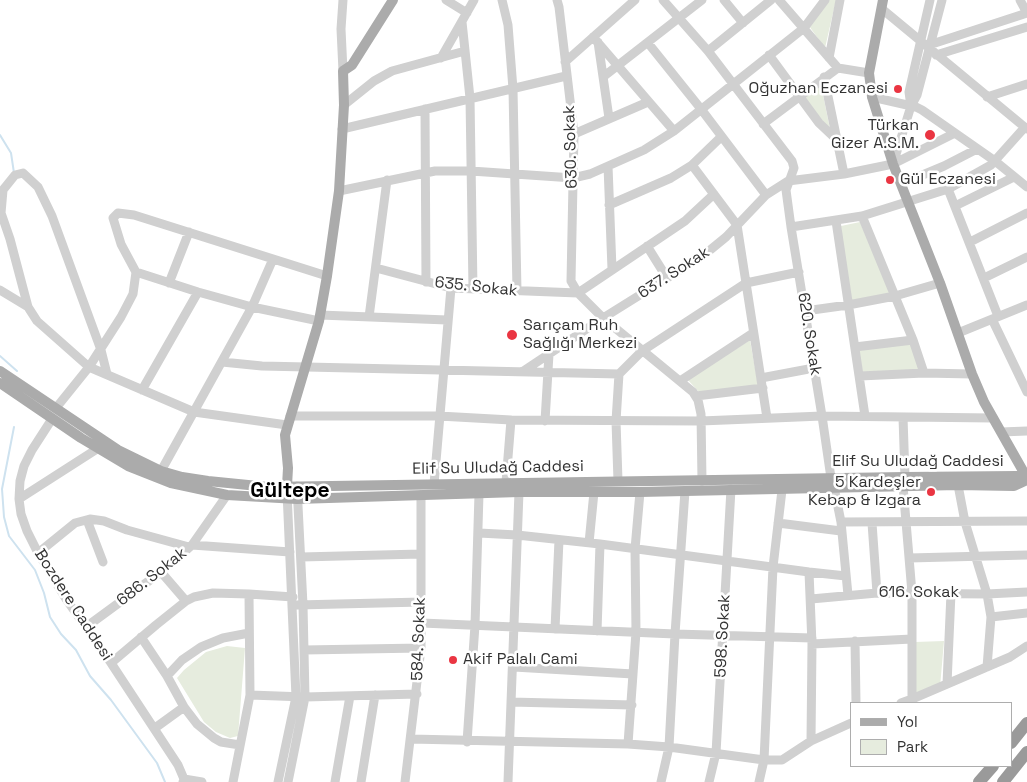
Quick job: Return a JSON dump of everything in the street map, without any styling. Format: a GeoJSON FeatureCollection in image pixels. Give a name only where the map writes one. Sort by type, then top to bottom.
{"type":"FeatureCollection","features":[{"type":"Feature","properties":{"kind":"highway"},"geometry":{"type":"LineString","coordinates":[[1012,742],[1027,723]]}},
{"type":"Feature","properties":{"kind":"highway"},"geometry":{"type":"LineString","coordinates":[[1003,782],[1027,752]]}},
{"type":"Feature","properties":{"kind":"highway"},"geometry":{"type":"LineString","coordinates":[[980,782],[991,767]]}},
{"type":"Feature","properties":{"kind":"main road"},"geometry":{"type":"LineString","coordinates":[[292,486],[285,440],[288,421],[319,318],[327,276],[339,190],[344,105],[343,71],[352,65],[393,0]]}},
{"type":"Feature","properties":{"kind":"main road"},"geometry":{"type":"LineString","coordinates":[[883,2],[869,73],[872,97],[893,164],[940,283],[972,374],[993,418],[1027,479]]}},
{"type":"Feature","properties":{"kind":"main road","name":"Elif Su Uludağ Caddesi"},"geometry":{"type":"LineString","coordinates":[[0,371],[118,450],[161,471],[208,482],[268,487],[506,482],[904,481],[1017,476],[1027,479]]}},
{"type":"Feature","properties":{"kind":"main road","name":"Elif Su Uludağ Caddesi"},"geometry":{"type":"LineString","coordinates":[[0,382],[97,449],[128,466],[159,480],[227,495],[292,499],[519,492],[782,490],[833,482]]}},
{"type":"Feature","properties":{"kind":"main road","name":"Elif Su Uludağ Caddesi"},"geometry":{"type":"LineString","coordinates":[[904,481],[958,485],[1014,486],[1027,479]]}},
{"type":"Feature","properties":{"kind":"street"},"geometry":{"type":"LineString","coordinates":[[343,0],[341,28],[343,71]]}},
{"type":"Feature","properties":{"kind":"street"},"geometry":{"type":"LineString","coordinates":[[446,0],[467,13]]}},
{"type":"Feature","properties":{"kind":"street"},"geometry":{"type":"LineString","coordinates":[[440,58],[474,0]]}},
{"type":"Feature","properties":{"kind":"street"},"geometry":{"type":"LineString","coordinates":[[502,0],[508,25],[513,88],[517,292]]}},
{"type":"Feature","properties":{"kind":"street"},"geometry":{"type":"LineString","coordinates":[[558,3],[567,0]]}},
{"type":"Feature","properties":{"kind":"street"},"geometry":{"type":"LineString","coordinates":[[565,62],[596,40],[635,0]]}},
{"type":"Feature","properties":{"kind":"street"},"geometry":{"type":"LineString","coordinates":[[663,0],[708,51],[792,160],[794,168],[788,180]]}},
{"type":"Feature","properties":{"kind":"street"},"geometry":{"type":"LineString","coordinates":[[603,77],[702,0]]}},
{"type":"Feature","properties":{"kind":"street"},"geometry":{"type":"LineString","coordinates":[[724,0],[743,22]]}},
{"type":"Feature","properties":{"kind":"street"},"geometry":{"type":"LineString","coordinates":[[708,51],[770,0]]}},
{"type":"Feature","properties":{"kind":"street"},"geometry":{"type":"LineString","coordinates":[[779,0],[838,68],[869,73]]}},
{"type":"Feature","properties":{"kind":"street"},"geometry":{"type":"LineString","coordinates":[[339,190],[426,172],[471,171],[573,178],[590,174],[644,150],[674,132],[804,28],[825,0]]}},
{"type":"Feature","properties":{"kind":"street"},"geometry":{"type":"LineString","coordinates":[[829,58],[840,0]]}},
{"type":"Feature","properties":{"kind":"street"},"geometry":{"type":"LineString","coordinates":[[912,106],[909,92],[930,0]]}},
{"type":"Feature","properties":{"kind":"street"},"geometry":{"type":"LineString","coordinates":[[893,164],[932,49],[942,0]]}},
{"type":"Feature","properties":{"kind":"street"},"geometry":{"type":"LineString","coordinates":[[932,49],[1027,13],[1020,0]]}},
{"type":"Feature","properties":{"kind":"street"},"geometry":{"type":"LineString","coordinates":[[791,227],[862,216],[948,189],[986,169],[1026,128],[932,49],[921,42],[883,2]]}},
{"type":"Feature","properties":{"kind":"street","name":"630. Sokak"},"geometry":{"type":"LineString","coordinates":[[558,3],[574,134],[571,281],[578,293]]}},
{"type":"Feature","properties":{"kind":"street"},"geometry":{"type":"LineString","coordinates":[[462,22],[470,98],[473,289]]}},
{"type":"Feature","properties":{"kind":"street"},"geometry":{"type":"LineString","coordinates":[[932,49],[1027,27]]}},
{"type":"Feature","properties":{"kind":"street"},"geometry":{"type":"LineString","coordinates":[[596,40],[674,132]]}},
{"type":"Feature","properties":{"kind":"street"},"geometry":{"type":"LineString","coordinates":[[596,40],[610,118]]}},
{"type":"Feature","properties":{"kind":"street"},"geometry":{"type":"LineString","coordinates":[[648,43],[766,195]]}},
{"type":"Feature","properties":{"kind":"street"},"geometry":{"type":"LineString","coordinates":[[344,105],[374,81],[392,71],[465,51]]}},
{"type":"Feature","properties":{"kind":"street"},"geometry":{"type":"LineString","coordinates":[[769,55],[819,123],[837,140]]}},
{"type":"Feature","properties":{"kind":"street"},"geometry":{"type":"LineString","coordinates":[[763,124],[838,68]]}},
{"type":"Feature","properties":{"kind":"street"},"geometry":{"type":"LineString","coordinates":[[342,129],[566,76]]}},
{"type":"Feature","properties":{"kind":"street"},"geometry":{"type":"LineString","coordinates":[[824,78],[844,174]]}},
{"type":"Feature","properties":{"kind":"street"},"geometry":{"type":"LineString","coordinates":[[987,97],[1027,84]]}},
{"type":"Feature","properties":{"kind":"street"},"geometry":{"type":"LineString","coordinates":[[872,97],[912,106],[929,114],[995,161],[1027,187]]}},
{"type":"Feature","properties":{"kind":"street"},"geometry":{"type":"LineString","coordinates":[[574,134],[648,102]]}},
{"type":"Feature","properties":{"kind":"street"},"geometry":{"type":"LineString","coordinates":[[425,109],[426,282]]}},
{"type":"Feature","properties":{"kind":"street"},"geometry":{"type":"LineString","coordinates":[[788,180],[844,174],[893,164],[955,133]]}},
{"type":"Feature","properties":{"kind":"street"},"geometry":{"type":"LineString","coordinates":[[609,205],[667,181],[692,165],[721,137]]}},
{"type":"Feature","properties":{"kind":"street"},"geometry":{"type":"LineString","coordinates":[[901,184],[944,166],[977,149]]}},
{"type":"Feature","properties":{"kind":"street"},"geometry":{"type":"LineString","coordinates":[[692,165],[737,225],[768,418]]}},
{"type":"Feature","properties":{"kind":"street"},"geometry":{"type":"LineString","coordinates":[[608,166],[612,269]]}},
{"type":"Feature","properties":{"kind":"street"},"geometry":{"type":"LineString","coordinates":[[107,374],[101,350],[52,216],[38,187],[23,174],[15,175],[3,190],[1,213],[28,307],[37,321],[89,367],[194,412],[288,421],[439,416],[510,420],[701,422],[822,416],[993,418]]}},
{"type":"Feature","properties":{"kind":"street"},"geometry":{"type":"LineString","coordinates":[[955,206],[1014,177]]}},
{"type":"Feature","properties":{"kind":"street"},"geometry":{"type":"LineString","coordinates":[[369,317],[387,180]]}},
{"type":"Feature","properties":{"kind":"street","name":"637. Sokak"},"geometry":{"type":"LineString","coordinates":[[522,372],[603,318],[704,255],[766,195],[788,180]]}},
{"type":"Feature","properties":{"kind":"street","name":"620. Sokak"},"geometry":{"type":"LineString","coordinates":[[788,180],[786,190],[791,227],[841,526],[848,595]]}},
{"type":"Feature","properties":{"kind":"street"},"geometry":{"type":"LineString","coordinates":[[948,189],[984,278],[995,318],[1027,392]]}},
{"type":"Feature","properties":{"kind":"street"},"geometry":{"type":"LineString","coordinates":[[702,481],[701,409],[696,396],[691,389],[603,318],[578,293],[686,221],[714,194]]}},
{"type":"Feature","properties":{"kind":"street"},"geometry":{"type":"LineString","coordinates":[[56,408],[101,350],[133,294],[136,272],[121,244],[113,218],[118,213],[134,215],[327,276]]}},
{"type":"Feature","properties":{"kind":"street"},"geometry":{"type":"LineString","coordinates":[[970,242],[1027,213]]}},
{"type":"Feature","properties":{"kind":"street"},"geometry":{"type":"LineString","coordinates":[[862,216],[913,340],[924,373]]}},
{"type":"Feature","properties":{"kind":"street"},"geometry":{"type":"LineString","coordinates":[[836,221],[865,416]]}},
{"type":"Feature","properties":{"kind":"street"},"geometry":{"type":"LineString","coordinates":[[169,283],[188,232]]}},
{"type":"Feature","properties":{"kind":"street"},"geometry":{"type":"LineString","coordinates":[[647,246],[668,278]]}},
{"type":"Feature","properties":{"kind":"street"},"geometry":{"type":"LineString","coordinates":[[984,278],[1027,257]]}},
{"type":"Feature","properties":{"kind":"street"},"geometry":{"type":"LineString","coordinates":[[161,471],[252,307],[273,259]]}},
{"type":"Feature","properties":{"kind":"street","name":"635. Sokak"},"geometry":{"type":"LineString","coordinates":[[376,268],[450,288],[578,293]]}},
{"type":"Feature","properties":{"kind":"street"},"geometry":{"type":"LineString","coordinates":[[136,272],[252,307],[319,318],[369,317],[447,320]]}},
{"type":"Feature","properties":{"kind":"street"},"geometry":{"type":"LineString","coordinates":[[618,481],[616,421],[619,374],[642,351],[746,283],[799,272]]}},
{"type":"Feature","properties":{"kind":"street"},"geometry":{"type":"LineString","coordinates":[[805,311],[895,296],[940,283]]}},
{"type":"Feature","properties":{"kind":"street"},"geometry":{"type":"LineString","coordinates":[[434,484],[450,288]]}},
{"type":"Feature","properties":{"kind":"street"},"geometry":{"type":"LineString","coordinates":[[0,290],[28,307]]}},
{"type":"Feature","properties":{"kind":"street"},"geometry":{"type":"LineString","coordinates":[[142,390],[198,292]]}},
{"type":"Feature","properties":{"kind":"street"},"geometry":{"type":"LineString","coordinates":[[958,333],[1024,306],[1027,315]]}},
{"type":"Feature","properties":{"kind":"street"},"geometry":{"type":"LineString","coordinates":[[680,381],[753,333]]}},
{"type":"Feature","properties":{"kind":"street"},"geometry":{"type":"LineString","coordinates":[[855,347],[913,340]]}},
{"type":"Feature","properties":{"kind":"street"},"geometry":{"type":"LineString","coordinates":[[545,420],[549,354]]}},
{"type":"Feature","properties":{"kind":"street"},"geometry":{"type":"LineString","coordinates":[[222,362],[262,366],[619,374]]}},
{"type":"Feature","properties":{"kind":"street"},"geometry":{"type":"LineString","coordinates":[[761,378],[814,368]]}},
{"type":"Feature","properties":{"kind":"street"},"geometry":{"type":"LineString","coordinates":[[860,376],[924,373],[972,374]]}},
{"type":"Feature","properties":{"kind":"street"},"geometry":{"type":"LineString","coordinates":[[696,396],[763,388]]}},
{"type":"Feature","properties":{"kind":"street"},"geometry":{"type":"LineString","coordinates":[[903,417],[906,522],[912,592],[912,695]]}},
{"type":"Feature","properties":{"kind":"street","name":"Bozdere Caddesi"},"geometry":{"type":"LineString","coordinates":[[52,419],[32,450],[24,466],[20,481],[19,499],[21,514],[27,531],[58,587],[112,663],[178,764],[183,780]]}},
{"type":"Feature","properties":{"kind":"street"},"geometry":{"type":"LineString","coordinates":[[506,482],[510,420]]}},
{"type":"Feature","properties":{"kind":"street"},"geometry":{"type":"LineString","coordinates":[[1001,432],[1027,431]]}},
{"type":"Feature","properties":{"kind":"street"},"geometry":{"type":"LineString","coordinates":[[19,499],[97,449]]}},
{"type":"Feature","properties":{"kind":"street"},"geometry":{"type":"LineString","coordinates":[[958,485],[965,522],[987,594],[991,617],[987,667]]}},
{"type":"Feature","properties":{"kind":"street"},"geometry":{"type":"LineString","coordinates":[[288,782],[301,697],[304,650],[290,552],[292,486]]}},
{"type":"Feature","properties":{"kind":"street","name":"598. Sokak"},"geometry":{"type":"LineString","coordinates":[[709,782],[716,753],[726,562],[732,490]]}},
{"type":"Feature","properties":{"kind":"street"},"geometry":{"type":"LineString","coordinates":[[759,782],[764,760],[773,567],[782,490]]}},
{"type":"Feature","properties":{"kind":"street"},"geometry":{"type":"LineString","coordinates":[[661,782],[669,747],[684,491]]}},
{"type":"Feature","properties":{"kind":"street"},"geometry":{"type":"LineString","coordinates":[[508,782],[514,667],[519,492]]}},
{"type":"Feature","properties":{"kind":"street"},"geometry":{"type":"LineString","coordinates":[[589,543],[594,492]]}},
{"type":"Feature","properties":{"kind":"street"},"geometry":{"type":"LineString","coordinates":[[628,744],[636,632],[635,549],[640,492]]}},
{"type":"Feature","properties":{"kind":"street"},"geometry":{"type":"LineString","coordinates":[[466,742],[475,625],[479,494]]}},
{"type":"Feature","properties":{"kind":"street","name":"686. Sokak"},"geometry":{"type":"LineString","coordinates":[[86,627],[161,572],[191,546],[227,495]]}},
{"type":"Feature","properties":{"kind":"street","name":"584. Sokak"},"geometry":{"type":"LineString","coordinates":[[405,782],[422,648],[421,495]]}},
{"type":"Feature","properties":{"kind":"street"},"geometry":{"type":"LineString","coordinates":[[278,782],[301,697],[296,602],[301,557],[292,499]]}},
{"type":"Feature","properties":{"kind":"street"},"geometry":{"type":"LineString","coordinates":[[38,553],[75,522],[87,520],[104,521],[127,530],[191,546],[290,552]]}},
{"type":"Feature","properties":{"kind":"street"},"geometry":{"type":"LineString","coordinates":[[87,520],[104,562]]}},
{"type":"Feature","properties":{"kind":"street"},"geometry":{"type":"LineString","coordinates":[[778,523],[841,526],[906,522],[1027,521]]}},
{"type":"Feature","properties":{"kind":"street"},"geometry":{"type":"LineString","coordinates":[[872,523],[877,593]]}},
{"type":"Feature","properties":{"kind":"street"},"geometry":{"type":"LineString","coordinates":[[479,533],[600,544],[726,562],[846,576]]}},
{"type":"Feature","properties":{"kind":"street"},"geometry":{"type":"LineString","coordinates":[[555,629],[559,540]]}},
{"type":"Feature","properties":{"kind":"street"},"geometry":{"type":"LineString","coordinates":[[597,631],[600,544]]}},
{"type":"Feature","properties":{"kind":"street"},"geometry":{"type":"LineString","coordinates":[[301,557],[421,554]]}},
{"type":"Feature","properties":{"kind":"street"},"geometry":{"type":"LineString","coordinates":[[909,558],[1027,555]]}},
{"type":"Feature","properties":{"kind":"street"},"geometry":{"type":"LineString","coordinates":[[161,572],[186,601]]}},
{"type":"Feature","properties":{"kind":"street"},"geometry":{"type":"LineString","coordinates":[[809,572],[812,641],[812,741]]}},
{"type":"Feature","properties":{"kind":"street","name":"616. Sokak"},"geometry":{"type":"LineString","coordinates":[[811,599],[877,593],[987,594],[1027,592]]}},
{"type":"Feature","properties":{"kind":"street"},"geometry":{"type":"LineString","coordinates":[[947,684],[951,593]]}},
{"type":"Feature","properties":{"kind":"street"},"geometry":{"type":"LineString","coordinates":[[112,663],[186,601],[206,594],[248,594],[296,602],[422,602]]}},
{"type":"Feature","properties":{"kind":"street"},"geometry":{"type":"LineString","coordinates":[[233,782],[250,694],[248,594]]}},
{"type":"Feature","properties":{"kind":"street"},"geometry":{"type":"LineString","coordinates":[[991,617],[1027,613]]}},
{"type":"Feature","properties":{"kind":"street"},"geometry":{"type":"LineString","coordinates":[[422,623],[675,634],[771,636],[812,641],[912,639]]}},
{"type":"Feature","properties":{"kind":"street"},"geometry":{"type":"LineString","coordinates":[[167,676],[182,660],[201,647],[223,638],[249,633]]}},
{"type":"Feature","properties":{"kind":"street"},"geometry":{"type":"LineString","coordinates":[[141,638],[167,676],[184,707],[197,724],[214,738],[230,744],[240,745]]}},
{"type":"Feature","properties":{"kind":"street"},"geometry":{"type":"LineString","coordinates":[[855,641],[856,702]]}},
{"type":"Feature","properties":{"kind":"street"},"geometry":{"type":"LineString","coordinates":[[902,702],[912,695],[947,684],[1010,658],[1027,646]]}},
{"type":"Feature","properties":{"kind":"street"},"geometry":{"type":"LineString","coordinates":[[304,650],[422,648]]}},
{"type":"Feature","properties":{"kind":"street"},"geometry":{"type":"LineString","coordinates":[[514,667],[633,674]]}},
{"type":"Feature","properties":{"kind":"street"},"geometry":{"type":"LineString","coordinates":[[250,694],[301,697],[417,694]]}},
{"type":"Feature","properties":{"kind":"street"},"geometry":{"type":"LineString","coordinates":[[361,782],[375,695]]}},
{"type":"Feature","properties":{"kind":"street"},"geometry":{"type":"LineString","coordinates":[[335,782],[350,696]]}},
{"type":"Feature","properties":{"kind":"street"},"geometry":{"type":"LineString","coordinates":[[511,702],[632,705]]}},
{"type":"Feature","properties":{"kind":"street"},"geometry":{"type":"LineString","coordinates":[[155,728],[184,707]]}},
{"type":"Feature","properties":{"kind":"street"},"geometry":{"type":"LineString","coordinates":[[411,739],[466,742],[628,744],[669,747],[764,760],[782,760],[812,741],[850,724]]}},
{"type":"Feature","properties":{"kind":"street"},"geometry":{"type":"LineString","coordinates":[[183,780],[202,782]]}},
{"type":"Feature","properties":{"kind":"green space"},"geometry":{"type":"Polygon","coordinates":[[[828,0],[836,0],[825,48],[809,26],[828,0]]]}},
{"type":"Feature","properties":{"kind":"green space"},"geometry":{"type":"Polygon","coordinates":[[[821,85],[830,129],[804,96],[821,85]]]}},
{"type":"Feature","properties":{"kind":"green space"},"geometry":{"type":"Polygon","coordinates":[[[860,222],[890,293],[849,302],[841,226],[860,222]]]}},
{"type":"Feature","properties":{"kind":"green space"},"geometry":{"type":"Polygon","coordinates":[[[750,340],[758,385],[699,392],[688,380],[750,340]]]}},
{"type":"Feature","properties":{"kind":"green space"},"geometry":{"type":"Polygon","coordinates":[[[911,343],[919,370],[862,372],[859,350],[911,343]]]}},
{"type":"Feature","properties":{"kind":"green space"},"geometry":{"type":"Polygon","coordinates":[[[944,641],[940,687],[922,693],[916,692],[915,642],[944,641]]]}},
{"type":"Feature","properties":{"kind":"green space"},"geometry":{"type":"Polygon","coordinates":[[[227,646],[245,648],[238,736],[230,738],[216,732],[204,722],[177,678],[206,652],[227,646]]]}},
{"type":"Feature","properties":{"kind":"waterway"},"geometry":{"type":"LineString","coordinates":[[0,135],[11,153],[14,173]]}},
{"type":"Feature","properties":{"kind":"waterway"},"geometry":{"type":"LineString","coordinates":[[0,356],[17,371]]}},
{"type":"Feature","properties":{"kind":"waterway"},"geometry":{"type":"LineString","coordinates":[[14,427],[2,489],[4,517],[9,536],[35,570],[44,593],[50,617],[61,634],[76,650],[90,676],[111,700],[157,763],[165,782]]}},
{"type":"Feature","properties":{"kind":"place","name":"Oğuzhan Eczanesi"},"geometry":{"type":"Point","coordinates":[898,89]}},
{"type":"Feature","properties":{"kind":"place","name":"Türkan Gizer A.S.M."},"geometry":{"type":"Point","coordinates":[930,135]}},
{"type":"Feature","properties":{"kind":"place","name":"Gül Eczanesi"},"geometry":{"type":"Point","coordinates":[890,180]}},
{"type":"Feature","properties":{"kind":"place","name":"Sarıçam Ruh Sağlığı Merkezi"},"geometry":{"type":"Point","coordinates":[512,335]}},
{"type":"Feature","properties":{"kind":"place","name":"5 Kardeşler Kebap & Izgara"},"geometry":{"type":"Point","coordinates":[931,492]}},
{"type":"Feature","properties":{"kind":"place","name":"Akif Palalı Cami"},"geometry":{"type":"Point","coordinates":[453,660]}},
{"type":"Feature","properties":{"kind":"district","name":"Gültepe"},"geometry":{"type":"Point","coordinates":[290,491]}}]}
